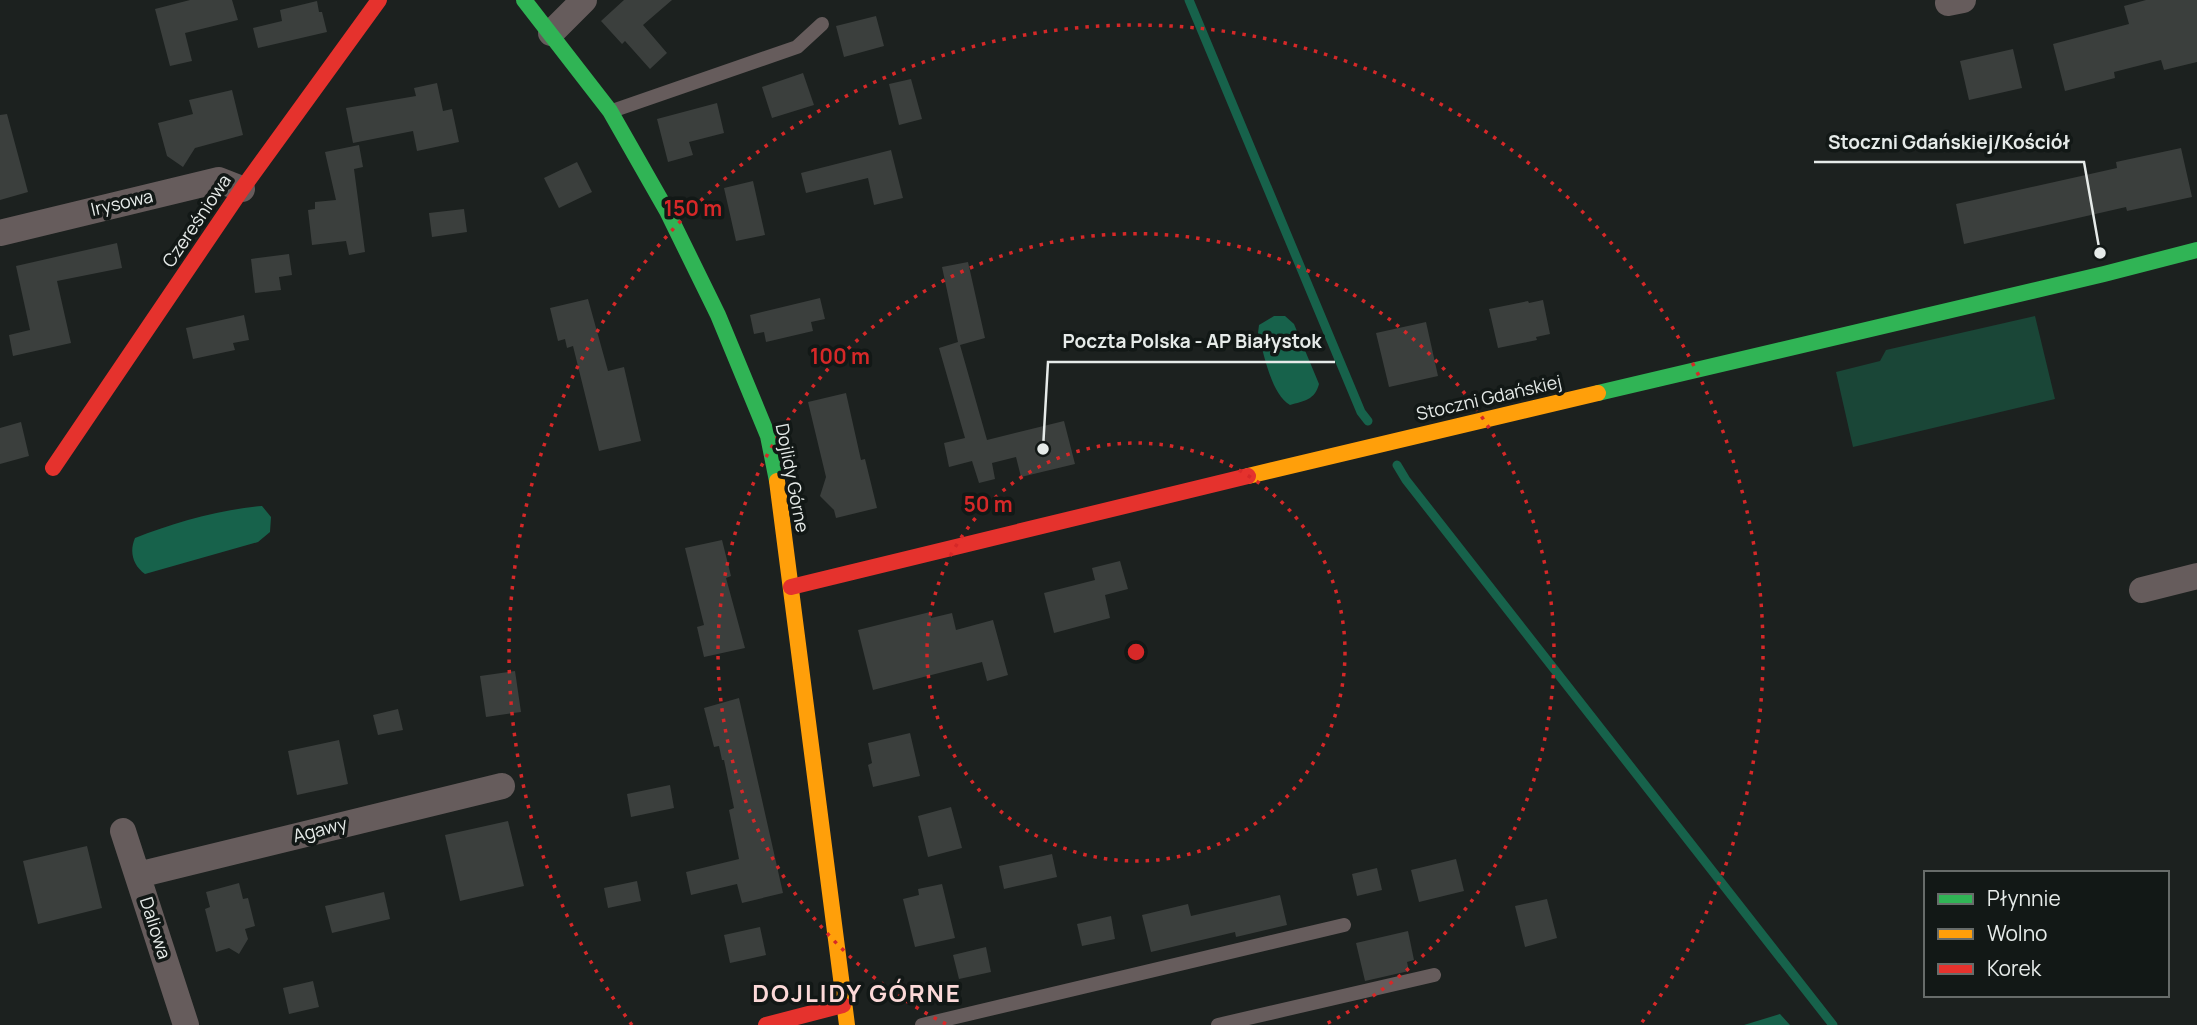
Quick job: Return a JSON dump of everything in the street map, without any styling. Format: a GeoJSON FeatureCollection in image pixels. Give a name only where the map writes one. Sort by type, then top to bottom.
{"type":"FeatureCollection","features":[{"type":"Feature","properties":{"kind":"street","name":"Czereśniowa"},"geometry":{"type":"LineString","coordinates":[[53,468],[242,189],[379,0]]}},
{"type":"Feature","properties":{"kind":"street","name":"Dojlidy Górne"},"geometry":{"type":"LineString","coordinates":[[524,0],[610,111],[667,211],[718,315],[768,436],[781,503],[847,1025]]}},
{"type":"Feature","properties":{"kind":"street"},"geometry":{"type":"LineString","coordinates":[[551,33],[584,0]]}},
{"type":"Feature","properties":{"kind":"street","name":"Irysowa"},"geometry":{"type":"LineString","coordinates":[[0,233],[219,180],[242,189]]}},
{"type":"Feature","properties":{"kind":"street","name":"Stoczni Gdańskiej"},"geometry":{"type":"LineString","coordinates":[[791,587],[2197,250]]}},
{"type":"Feature","properties":{"kind":"street"},"geometry":{"type":"LineString","coordinates":[[2142,590],[2197,576]]}},
{"type":"Feature","properties":{"kind":"street","name":"Agawy"},"geometry":{"type":"LineString","coordinates":[[138,875],[502,786]]}},
{"type":"Feature","properties":{"kind":"street","name":"Daliowa"},"geometry":{"type":"LineString","coordinates":[[123,831],[186,1025]]}},
{"type":"Feature","properties":{"kind":"street"},"geometry":{"type":"LineString","coordinates":[[766,1025],[843,1005]]}},
{"type":"Feature","properties":{"kind":"lane"},"geometry":{"type":"LineString","coordinates":[[610,111],[797,47],[821,24]]}},
{"type":"Feature","properties":{"kind":"lane"},"geometry":{"type":"LineString","coordinates":[[922,1025],[1344,925]]}},
{"type":"Feature","properties":{"kind":"lane"},"geometry":{"type":"LineString","coordinates":[[1218,1025],[1434,975]]}},
{"type":"Feature","properties":{"kind":"shaded area"},"geometry":{"type":"Polygon","coordinates":[[[1274,316],[1285,316],[1294,324],[1319,384],[1312,397],[1290,405],[1283,400],[1273,383],[1258,333],[1259,325],[1274,316]]]}},
{"type":"Feature","properties":{"kind":"shaded area"},"geometry":{"type":"Polygon","coordinates":[[[2035,316],[2055,399],[1853,447],[1836,372],[1880,361],[1886,350],[2035,316]]]}},
{"type":"Feature","properties":{"kind":"shaded area"},"geometry":{"type":"Polygon","coordinates":[[[262,506],[271,517],[270,532],[258,542],[145,574],[135,562],[132,548],[135,538],[198,518],[262,506]]]}},
{"type":"Feature","properties":{"kind":"shaded area"},"geometry":{"type":"Polygon","coordinates":[[[1780,1014],[1790,1025],[1744,1025],[1780,1014]]]}},
{"type":"Feature","properties":{"kind":"building"},"geometry":{"type":"Polygon","coordinates":[[[190,0],[232,0],[238,20],[185,33],[192,61],[170,66],[155,9],[190,0]]]}},
{"type":"Feature","properties":{"kind":"building"},"geometry":{"type":"Polygon","coordinates":[[[624,0],[672,0],[643,25],[667,53],[650,69],[625,41],[622,44],[601,21],[624,0]]]}},
{"type":"Feature","properties":{"kind":"building"},"geometry":{"type":"Polygon","coordinates":[[[2146,0],[2197,0],[2197,62],[2164,70],[2161,60],[2114,72],[2115,78],[2065,91],[2053,44],[2129,24],[2124,6],[2146,0]]]}},
{"type":"Feature","properties":{"kind":"building"},"geometry":{"type":"Polygon","coordinates":[[[317,1],[327,32],[258,48],[253,28],[282,21],[280,10],[317,1]]]}},
{"type":"Feature","properties":{"kind":"building"},"geometry":{"type":"Polygon","coordinates":[[[876,16],[884,46],[844,57],[836,26],[876,16]]]}},
{"type":"Feature","properties":{"kind":"building"},"geometry":{"type":"Polygon","coordinates":[[[2013,49],[2022,88],[1969,100],[1960,61],[2013,49]]]}},
{"type":"Feature","properties":{"kind":"building"},"geometry":{"type":"Polygon","coordinates":[[[803,73],[814,105],[772,118],[762,87],[803,73]]]}},
{"type":"Feature","properties":{"kind":"building"},"geometry":{"type":"Polygon","coordinates":[[[911,79],[922,119],[899,125],[889,84],[911,79]]]}},
{"type":"Feature","properties":{"kind":"building"},"geometry":{"type":"Polygon","coordinates":[[[437,83],[443,111],[452,109],[459,142],[417,151],[413,131],[353,143],[346,108],[416,96],[414,88],[437,83]]]}},
{"type":"Feature","properties":{"kind":"building"},"geometry":{"type":"Polygon","coordinates":[[[232,90],[243,135],[195,148],[183,167],[167,156],[158,123],[193,114],[189,100],[232,90]]]}},
{"type":"Feature","properties":{"kind":"building"},"geometry":{"type":"Polygon","coordinates":[[[717,103],[724,133],[689,142],[693,155],[668,162],[657,119],[717,103]]]}},
{"type":"Feature","properties":{"kind":"building"},"geometry":{"type":"Polygon","coordinates":[[[7,114],[28,192],[0,200],[0,115],[7,114]]]}},
{"type":"Feature","properties":{"kind":"building"},"geometry":{"type":"Polygon","coordinates":[[[359,145],[363,167],[354,169],[365,252],[349,255],[346,241],[312,245],[308,210],[315,209],[315,202],[336,200],[325,152],[359,145]]]}},
{"type":"Feature","properties":{"kind":"building"},"geometry":{"type":"Polygon","coordinates":[[[2181,148],[2192,197],[2127,211],[2126,207],[1964,244],[1956,204],[2117,168],[2116,162],[2181,148]]]}},
{"type":"Feature","properties":{"kind":"building"},"geometry":{"type":"Polygon","coordinates":[[[891,150],[903,198],[874,205],[868,178],[806,193],[801,173],[891,150]]]}},
{"type":"Feature","properties":{"kind":"building"},"geometry":{"type":"Polygon","coordinates":[[[577,162],[592,192],[559,208],[544,178],[577,162]]]}},
{"type":"Feature","properties":{"kind":"building"},"geometry":{"type":"Polygon","coordinates":[[[753,181],[765,235],[736,241],[724,188],[753,181]]]}},
{"type":"Feature","properties":{"kind":"building"},"geometry":{"type":"Polygon","coordinates":[[[464,209],[467,232],[432,237],[429,213],[464,209]]]}},
{"type":"Feature","properties":{"kind":"building"},"geometry":{"type":"Polygon","coordinates":[[[117,243],[122,268],[57,281],[71,343],[13,356],[9,335],[30,330],[16,266],[117,243]]]}},
{"type":"Feature","properties":{"kind":"building"},"geometry":{"type":"Polygon","coordinates":[[[289,254],[292,275],[279,277],[281,290],[255,293],[251,259],[289,254]]]}},
{"type":"Feature","properties":{"kind":"building"},"geometry":{"type":"Polygon","coordinates":[[[968,262],[985,338],[960,345],[987,440],[1064,421],[1075,464],[1021,477],[1016,457],[992,463],[995,479],[979,483],[972,461],[949,467],[944,443],[965,438],[939,348],[958,342],[942,267],[968,262]]]}},
{"type":"Feature","properties":{"kind":"building"},"geometry":{"type":"Polygon","coordinates":[[[820,298],[825,319],[811,322],[813,331],[766,342],[764,332],[754,334],[750,315],[820,298]]]}},
{"type":"Feature","properties":{"kind":"building"},"geometry":{"type":"Polygon","coordinates":[[[588,299],[608,371],[624,367],[641,441],[599,451],[573,346],[567,348],[565,339],[558,341],[550,308],[588,299]]]}},
{"type":"Feature","properties":{"kind":"building"},"geometry":{"type":"Polygon","coordinates":[[[1543,300],[1550,334],[1536,337],[1537,340],[1498,348],[1489,309],[1543,300]]]}},
{"type":"Feature","properties":{"kind":"building"},"geometry":{"type":"Polygon","coordinates":[[[244,315],[249,340],[233,343],[235,350],[193,359],[186,328],[244,315]]]}},
{"type":"Feature","properties":{"kind":"building"},"geometry":{"type":"Polygon","coordinates":[[[1426,322],[1438,376],[1389,387],[1376,333],[1426,322]]]}},
{"type":"Feature","properties":{"kind":"building"},"geometry":{"type":"Polygon","coordinates":[[[846,393],[861,460],[865,459],[877,508],[836,518],[834,510],[820,496],[826,477],[808,402],[846,393]]]}},
{"type":"Feature","properties":{"kind":"building"},"geometry":{"type":"Polygon","coordinates":[[[21,422],[29,456],[0,464],[0,428],[21,422]]]}},
{"type":"Feature","properties":{"kind":"building"},"geometry":{"type":"Polygon","coordinates":[[[722,540],[731,576],[726,578],[745,648],[704,657],[697,627],[704,625],[685,548],[722,540]]]}},
{"type":"Feature","properties":{"kind":"building"},"geometry":{"type":"Polygon","coordinates":[[[1120,561],[1128,589],[1105,595],[1110,618],[1054,633],[1044,593],[1095,580],[1092,568],[1120,561]]]}},
{"type":"Feature","properties":{"kind":"building"},"geometry":{"type":"Polygon","coordinates":[[[930,612],[931,618],[952,613],[956,630],[993,620],[1008,675],[987,681],[982,662],[873,690],[858,630],[930,612]]]}},
{"type":"Feature","properties":{"kind":"building"},"geometry":{"type":"Polygon","coordinates":[[[515,671],[521,712],[486,717],[480,676],[515,671]]]}},
{"type":"Feature","properties":{"kind":"building"},"geometry":{"type":"Polygon","coordinates":[[[739,698],[783,893],[742,903],[737,884],[691,895],[686,872],[739,859],[729,810],[734,808],[724,760],[719,746],[714,747],[704,708],[739,698]]]}},
{"type":"Feature","properties":{"kind":"building"},"geometry":{"type":"Polygon","coordinates":[[[398,709],[403,730],[378,735],[373,715],[398,709]]]}},
{"type":"Feature","properties":{"kind":"building"},"geometry":{"type":"Polygon","coordinates":[[[910,733],[920,776],[873,787],[868,765],[872,763],[868,743],[910,733]]]}},
{"type":"Feature","properties":{"kind":"building"},"geometry":{"type":"Polygon","coordinates":[[[339,740],[348,784],[297,795],[288,751],[339,740]]]}},
{"type":"Feature","properties":{"kind":"building"},"geometry":{"type":"Polygon","coordinates":[[[670,785],[674,808],[631,817],[627,794],[670,785]]]}},
{"type":"Feature","properties":{"kind":"building"},"geometry":{"type":"Polygon","coordinates":[[[951,807],[962,848],[928,857],[918,816],[951,807]]]}},
{"type":"Feature","properties":{"kind":"building"},"geometry":{"type":"Polygon","coordinates":[[[508,821],[524,886],[460,901],[445,835],[508,821]]]}},
{"type":"Feature","properties":{"kind":"building"},"geometry":{"type":"Polygon","coordinates":[[[87,846],[102,908],[38,924],[23,861],[87,846]]]}},
{"type":"Feature","properties":{"kind":"building"},"geometry":{"type":"Polygon","coordinates":[[[1052,854],[1057,877],[1004,889],[999,866],[1052,854]]]}},
{"type":"Feature","properties":{"kind":"building"},"geometry":{"type":"Polygon","coordinates":[[[1456,859],[1464,891],[1419,902],[1411,870],[1456,859]]]}},
{"type":"Feature","properties":{"kind":"building"},"geometry":{"type":"Polygon","coordinates":[[[1377,868],[1382,890],[1357,896],[1352,874],[1377,868]]]}},
{"type":"Feature","properties":{"kind":"building"},"geometry":{"type":"Polygon","coordinates":[[[637,881],[641,901],[608,908],[604,888],[637,881]]]}},
{"type":"Feature","properties":{"kind":"building"},"geometry":{"type":"Polygon","coordinates":[[[239,883],[243,899],[248,898],[255,926],[245,929],[248,939],[239,954],[229,948],[216,952],[205,909],[210,907],[206,892],[239,883]]]}},
{"type":"Feature","properties":{"kind":"building"},"geometry":{"type":"Polygon","coordinates":[[[942,884],[955,938],[915,947],[903,899],[919,895],[918,889],[942,884]]]}},
{"type":"Feature","properties":{"kind":"building"},"geometry":{"type":"Polygon","coordinates":[[[384,892],[390,919],[332,933],[325,906],[384,892]]]}},
{"type":"Feature","properties":{"kind":"building"},"geometry":{"type":"Polygon","coordinates":[[[1280,895],[1287,925],[1236,937],[1235,932],[1151,952],[1142,915],[1188,904],[1191,916],[1280,895]]]}},
{"type":"Feature","properties":{"kind":"building"},"geometry":{"type":"Polygon","coordinates":[[[1547,899],[1557,938],[1525,947],[1515,906],[1547,899]]]}},
{"type":"Feature","properties":{"kind":"building"},"geometry":{"type":"Polygon","coordinates":[[[1111,916],[1115,939],[1082,946],[1077,924],[1111,916]]]}},
{"type":"Feature","properties":{"kind":"building"},"geometry":{"type":"Polygon","coordinates":[[[760,927],[766,955],[730,963],[724,935],[760,927]]]}},
{"type":"Feature","properties":{"kind":"building"},"geometry":{"type":"Polygon","coordinates":[[[1408,931],[1414,960],[1407,962],[1409,971],[1365,981],[1356,943],[1408,931]]]}},
{"type":"Feature","properties":{"kind":"building"},"geometry":{"type":"Polygon","coordinates":[[[986,947],[991,972],[959,979],[953,955],[986,947]]]}},
{"type":"Feature","properties":{"kind":"building"},"geometry":{"type":"Polygon","coordinates":[[[313,981],[319,1007],[289,1014],[283,988],[313,981]]]}},
{"type":"Feature","properties":{"kind":"waterway"},"geometry":{"type":"LineString","coordinates":[[1189,0],[1361,412],[1368,421]]}},
{"type":"Feature","properties":{"kind":"waterway"},"geometry":{"type":"LineString","coordinates":[[1397,465],[1406,480],[1833,1025]]}},
{"type":"Feature","properties":{"kind":"traffic: fast"},"geometry":{"type":"LineString","coordinates":[[524,0],[610,111],[667,211],[718,315],[768,436],[777,481]]}},
{"type":"Feature","properties":{"kind":"traffic: fast"},"geometry":{"type":"LineString","coordinates":[[1598,393],[2197,250]]}},
{"type":"Feature","properties":{"kind":"traffic: slow"},"geometry":{"type":"LineString","coordinates":[[1248,476],[1598,393]]}},
{"type":"Feature","properties":{"kind":"traffic: slow"},"geometry":{"type":"LineString","coordinates":[[777,481],[847,1025]]}},
{"type":"Feature","properties":{"kind":"traffic: jam"},"geometry":{"type":"LineString","coordinates":[[53,468],[242,189],[379,0]]}},
{"type":"Feature","properties":{"kind":"traffic: jam"},"geometry":{"type":"LineString","coordinates":[[791,587],[1248,476]]}},
{"type":"Feature","properties":{"kind":"traffic: jam"},"geometry":{"type":"LineString","coordinates":[[766,1025],[843,1005]]}},
{"type":"Feature","properties":{"kind":"place","name":"Stoczni Gdańskiej/Kościół"},"geometry":{"type":"Point","coordinates":[2100,253]}},
{"type":"Feature","properties":{"kind":"place","name":"Poczta Polska - AP Białystok"},"geometry":{"type":"Point","coordinates":[1043,449]}},
{"type":"Feature","properties":{"kind":"district","name":"DOJLIDY GÓRNE"},"geometry":{"type":"Point","coordinates":[857,994]}}]}
